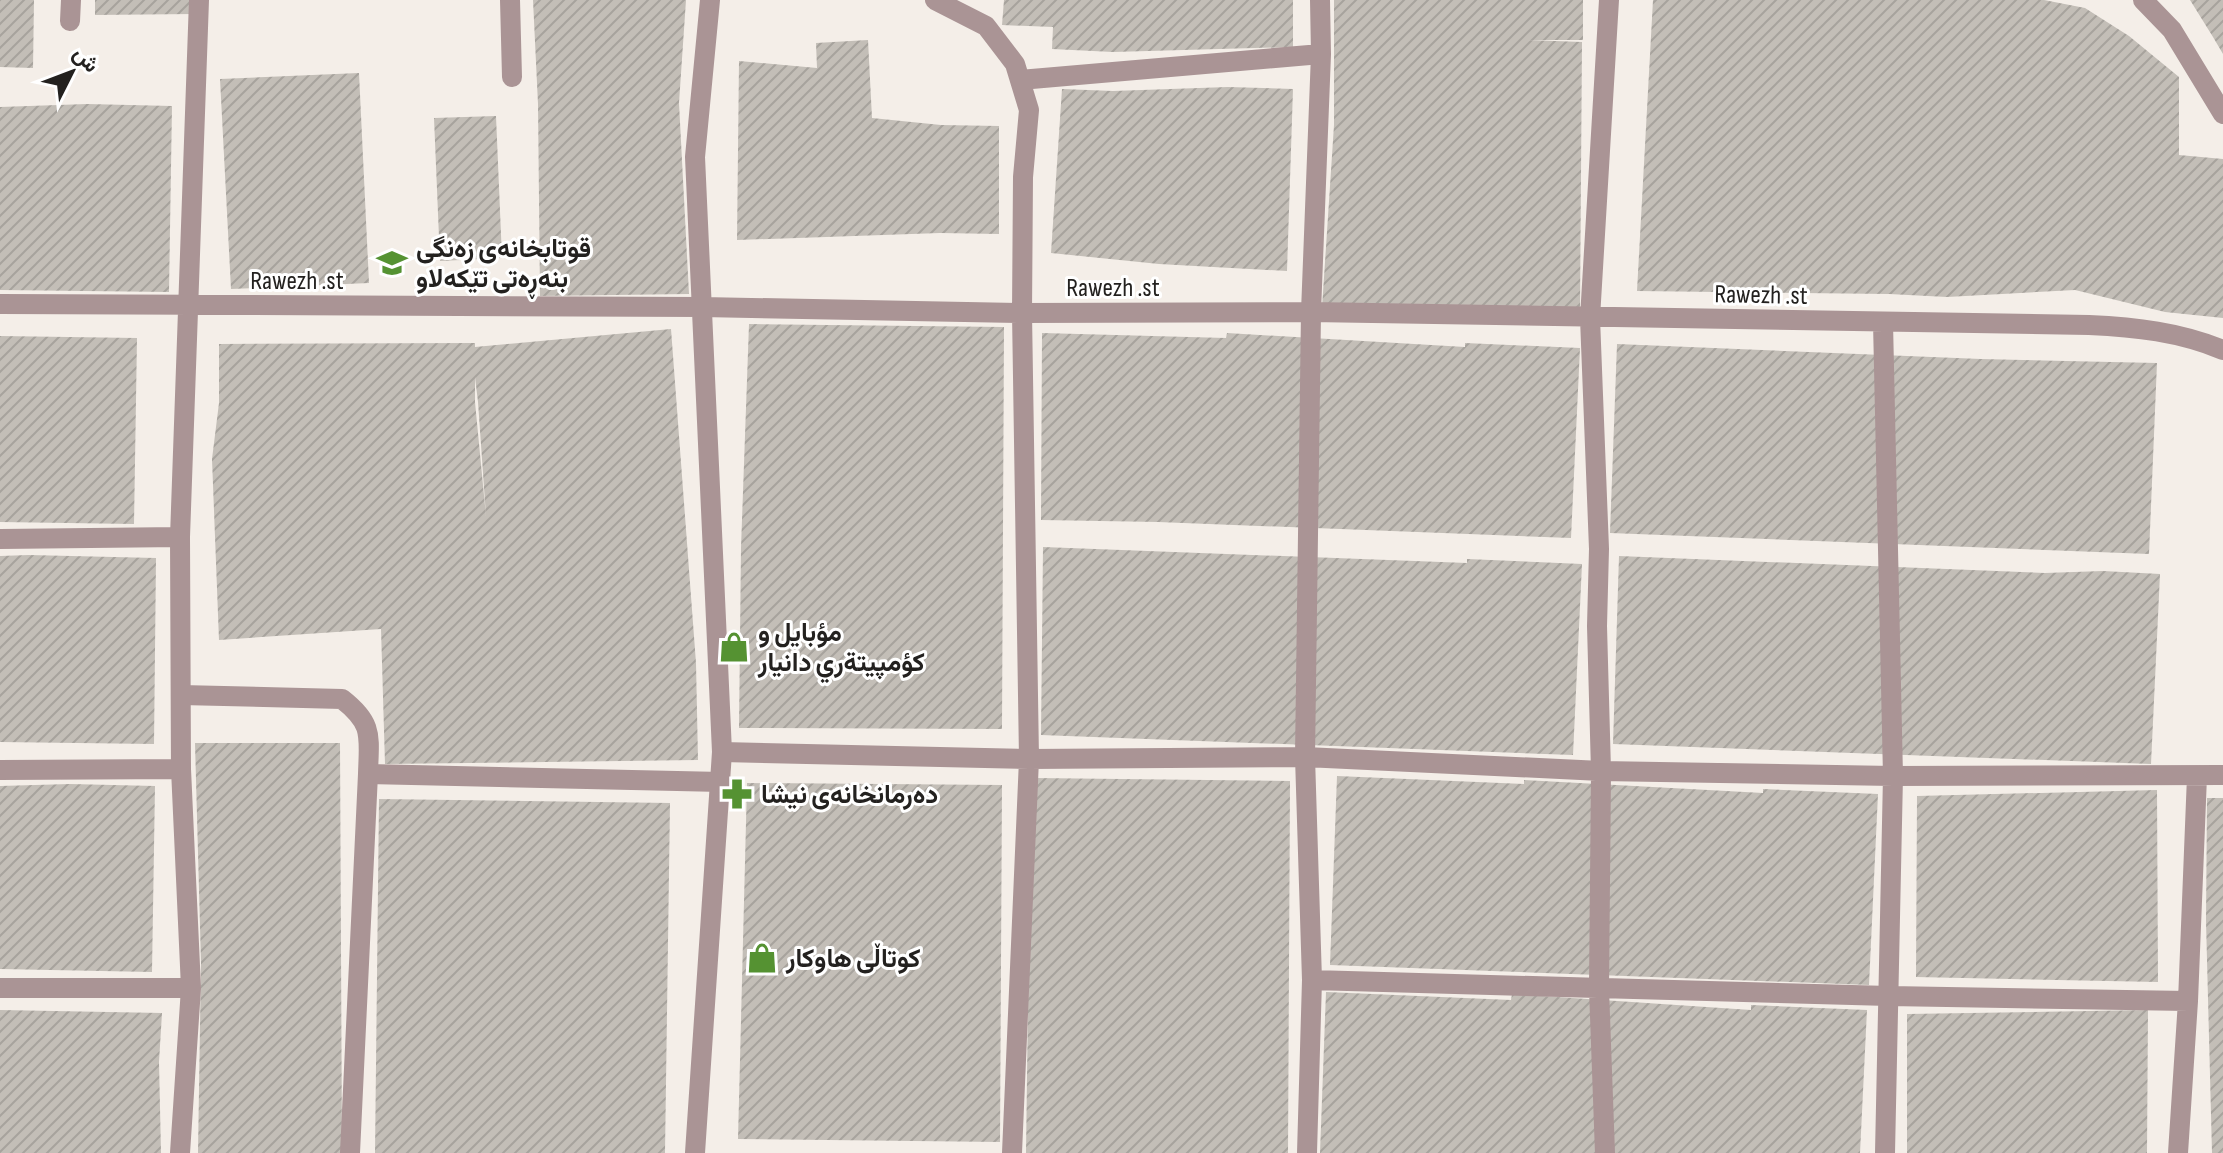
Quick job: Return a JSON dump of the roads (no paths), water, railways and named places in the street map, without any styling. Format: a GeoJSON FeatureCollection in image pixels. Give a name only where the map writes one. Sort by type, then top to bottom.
{"type":"FeatureCollection","features":[{"type":"Feature","properties":{"kind":"street"},"geometry":{"type":"LineString","coordinates":[[180,1153],[191,988],[181,769],[180,537],[199,0]]}},
{"type":"Feature","properties":{"kind":"street"},"geometry":{"type":"LineString","coordinates":[[510,0],[512,77]]}},
{"type":"Feature","properties":{"kind":"street"},"geometry":{"type":"LineString","coordinates":[[695,1153],[722,782],[695,157],[710,0]]}},
{"type":"Feature","properties":{"kind":"street"},"geometry":{"type":"LineString","coordinates":[[935,0],[986,26],[1015,64],[1029,110],[1023,177],[1022,313],[1029,759],[1012,1153]]}},
{"type":"Feature","properties":{"kind":"street"},"geometry":{"type":"LineString","coordinates":[[1307,1153],[1312,980],[1305,757],[1311,312],[1321,54],[1320,0]]}},
{"type":"Feature","properties":{"kind":"street"},"geometry":{"type":"LineString","coordinates":[[1605,1153],[1599,989],[1599,549],[1590,318],[1609,0]]}},
{"type":"Feature","properties":{"kind":"street"},"geometry":{"type":"LineString","coordinates":[[2143,0],[2172,30],[2223,114]]}},
{"type":"Feature","properties":{"kind":"street"},"geometry":{"type":"LineString","coordinates":[[1020,80],[1321,54]]}},
{"type":"Feature","properties":{"kind":"street","name":"Rawezh .st"},"geometry":{"type":"LineString","coordinates":[[0,304],[702,307],[1022,313],[1311,312],[2131,327],[2177,334],[2223,350]]}},
{"type":"Feature","properties":{"kind":"street"},"geometry":{"type":"LineString","coordinates":[[1883,322],[1893,776],[1885,1153]]}},
{"type":"Feature","properties":{"kind":"street"},"geometry":{"type":"LineString","coordinates":[[0,539],[180,537]]}},
{"type":"Feature","properties":{"kind":"street"},"geometry":{"type":"LineString","coordinates":[[181,695],[342,699],[361,714],[369,737],[350,1153]]}},
{"type":"Feature","properties":{"kind":"street"},"geometry":{"type":"LineString","coordinates":[[722,752],[1029,759],[1305,757],[1601,771],[1893,776],[2223,775]]}},
{"type":"Feature","properties":{"kind":"street"},"geometry":{"type":"LineString","coordinates":[[0,770],[181,769]]}},
{"type":"Feature","properties":{"kind":"street"},"geometry":{"type":"LineString","coordinates":[[368,774],[722,782]]}},
{"type":"Feature","properties":{"kind":"street"},"geometry":{"type":"LineString","coordinates":[[2178,1153],[2197,776]]}},
{"type":"Feature","properties":{"kind":"street"},"geometry":{"type":"LineString","coordinates":[[1312,980],[2188,1001]]}},
{"type":"Feature","properties":{"kind":"street"},"geometry":{"type":"LineString","coordinates":[[0,988],[191,988]]}},
{"type":"Feature","properties":{"kind":"place","name":"قوتابخانەی زەنگی بنەڕەتی تێکەلاو"},"geometry":{"type":"Point","coordinates":[392,263]}},
{"type":"Feature","properties":{"kind":"place","name":"مؤبايل و كؤمپيتةري دانيار"},"geometry":{"type":"Point","coordinates":[734,647]}},
{"type":"Feature","properties":{"kind":"place","name":"دەرمانخانەی نیشا"},"geometry":{"type":"Point","coordinates":[737,794]}},
{"type":"Feature","properties":{"kind":"place","name":"کوتاڵی هاوکار"},"geometry":{"type":"Point","coordinates":[762,958]}}]}
